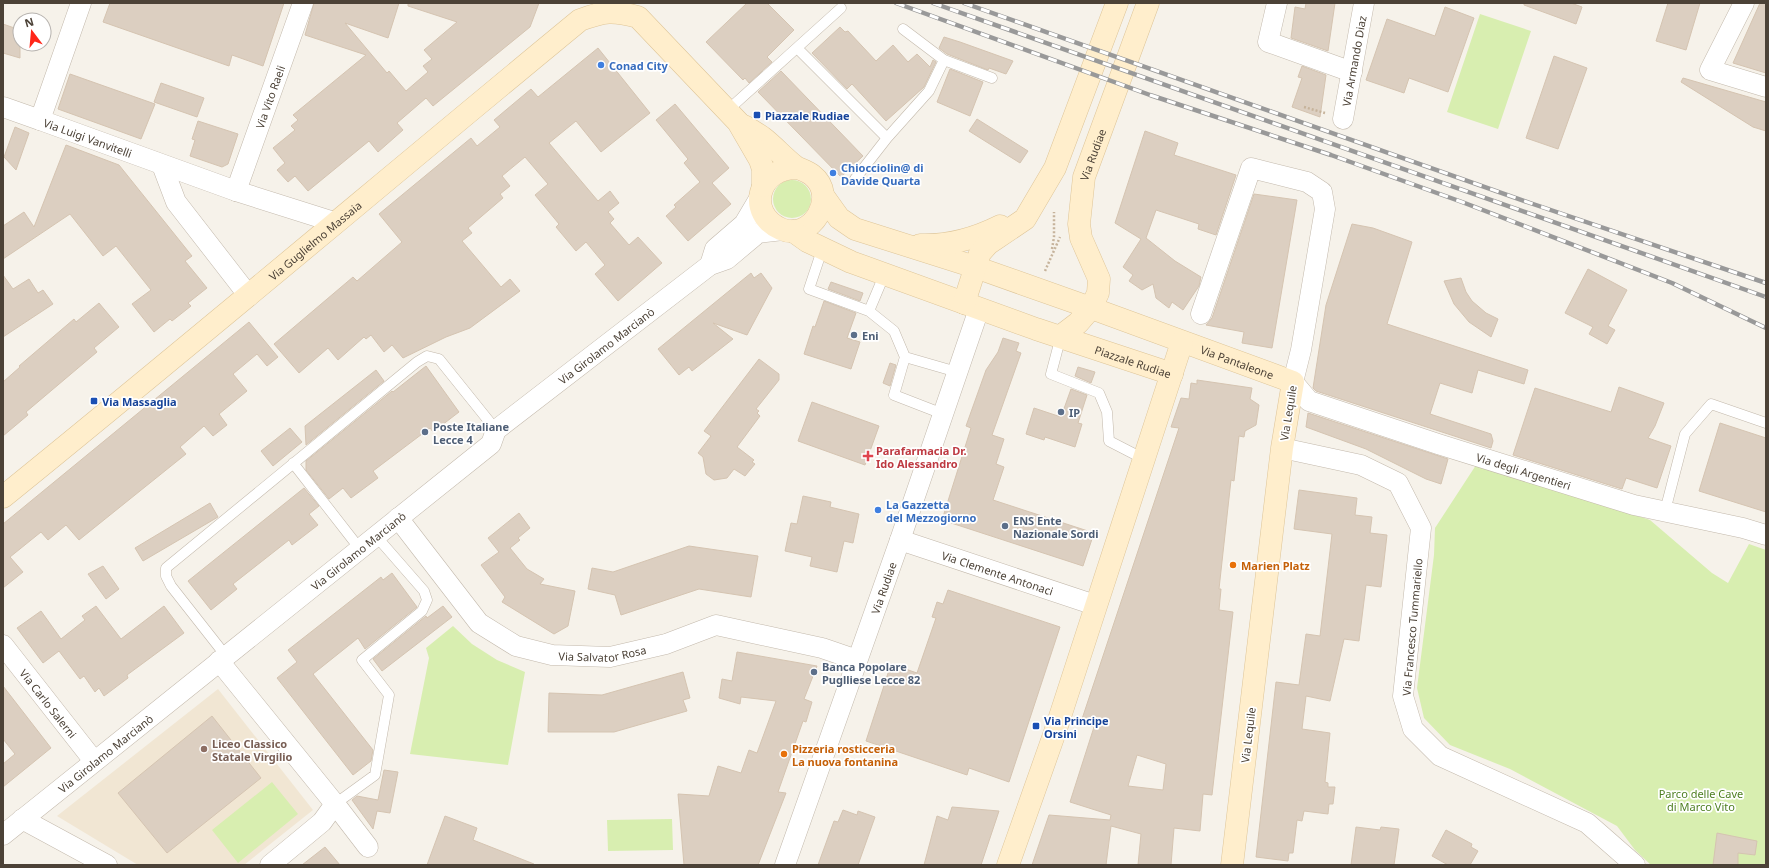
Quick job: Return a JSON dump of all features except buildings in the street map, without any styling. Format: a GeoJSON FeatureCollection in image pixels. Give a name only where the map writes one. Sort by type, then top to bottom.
{"type":"FeatureCollection","features":[{"type":"Feature","properties":{"kind":"main road"},"geometry":{"type":"LineString","coordinates":[[971,306],[975,267],[980,253],[988,244],[1025,219],[1055,168],[1117,3]]}},
{"type":"Feature","properties":{"kind":"main road","name":"Via Rudiae"},"geometry":{"type":"LineString","coordinates":[[1091,308],[1098,293],[1099,279],[1081,238],[1079,224],[1084,177],[1148,3]]}},
{"type":"Feature","properties":{"kind":"main road","name":"Piazzale Rudiae"},"geometry":{"type":"LineString","coordinates":[[623,9],[733,116],[762,137],[798,168],[808,172],[816,178],[821,186],[824,197],[839,218],[855,229],[975,267],[1182,342],[1172,374],[1061,336],[1036,329],[844,259],[788,230],[773,225],[766,217],[761,207],[763,169],[760,160],[733,116]]}},
{"type":"Feature","properties":{"kind":"main road","name":"Via Guglielmo Massaia"},"geometry":{"type":"LineString","coordinates":[[3,497],[248,296],[584,12],[600,13],[623,9]]}},
{"type":"Feature","properties":{"kind":"main road"},"geometry":{"type":"LineString","coordinates":[[762,191],[769,178],[777,171],[787,168],[798,168]]}},
{"type":"Feature","properties":{"kind":"main road"},"geometry":{"type":"LineString","coordinates":[[788,230],[805,228],[816,220],[822,209],[824,197]]}},
{"type":"Feature","properties":{"kind":"main road"},"geometry":{"type":"LineString","coordinates":[[896,243],[929,245],[959,242],[982,235],[1004,224],[1034,204]]}},
{"type":"Feature","properties":{"kind":"main road"},"geometry":{"type":"LineString","coordinates":[[1061,336],[1078,323],[1091,308]]}},
{"type":"Feature","properties":{"kind":"main road","name":"Via Pantaleone"},"geometry":{"type":"LineString","coordinates":[[1182,342],[1293,382]]}},
{"type":"Feature","properties":{"kind":"main road"},"geometry":{"type":"LineString","coordinates":[[1008,865],[1054,732],[1172,374]]}},
{"type":"Feature","properties":{"kind":"main road","name":"Via Lequile"},"geometry":{"type":"LineString","coordinates":[[1232,865],[1282,448],[1293,382]]}},
{"type":"Feature","properties":{"kind":"street","name":"Via Luigi Vanvitelli"},"geometry":{"type":"LineString","coordinates":[[82,3],[40,120],[162,166],[334,222]]}},
{"type":"Feature","properties":{"kind":"street","name":"Via Vito Raeli"},"geometry":{"type":"LineString","coordinates":[[236,191],[303,3]]}},
{"type":"Feature","properties":{"kind":"street"},"geometry":{"type":"LineString","coordinates":[[1277,3],[1268,42],[1352,72]]}},
{"type":"Feature","properties":{"kind":"street","name":"Via Armando Diaz"},"geometry":{"type":"LineString","coordinates":[[1335,117],[1352,72],[1364,3]]}},
{"type":"Feature","properties":{"kind":"street"},"geometry":{"type":"LineString","coordinates":[[1744,3],[1710,70],[1766,87]]}},
{"type":"Feature","properties":{"kind":"street"},"geometry":{"type":"LineString","coordinates":[[3,107],[40,120]]}},
{"type":"Feature","properties":{"kind":"street"},"geometry":{"type":"LineString","coordinates":[[162,166],[176,202],[248,296]]}},
{"type":"Feature","properties":{"kind":"street","name":"Via Lequile"},"geometry":{"type":"LineString","coordinates":[[1201,314],[1251,168],[1307,182],[1322,192],[1325,209],[1301,350],[1293,382]]}},
{"type":"Feature","properties":{"kind":"street"},"geometry":{"type":"LineString","coordinates":[[710,265],[715,249],[744,224],[762,191]]}},
{"type":"Feature","properties":{"kind":"street","name":"Via Girolamo Marcianò"},"geometry":{"type":"LineString","coordinates":[[3,835],[491,444],[496,430],[710,265],[727,259],[758,233],[788,230]]}},
{"type":"Feature","properties":{"kind":"street","name":"Via Rudiae"},"geometry":{"type":"LineString","coordinates":[[785,865],[900,540],[957,372],[971,306]]}},
{"type":"Feature","properties":{"kind":"street","name":"Via degli Argentieri"},"geometry":{"type":"LineString","coordinates":[[1293,382],[1309,401],[1453,449],[1634,505],[1743,528],[1766,535]]}},
{"type":"Feature","properties":{"kind":"street","name":"Via Francesco Tummariello"},"geometry":{"type":"LineString","coordinates":[[1282,448],[1361,465],[1398,483],[1421,528],[1403,696],[1414,728],[1440,756],[1587,823],[1635,865]]}},
{"type":"Feature","properties":{"kind":"street","name":"Via Salvator Rosa"},"geometry":{"type":"LineString","coordinates":[[398,518],[479,623],[516,646],[552,655],[610,657],[666,644],[716,625],[822,648],[857,660]]}},
{"type":"Feature","properties":{"kind":"street","name":"Via Clemente Antonaci"},"geometry":{"type":"LineString","coordinates":[[900,540],[1095,605]]}},
{"type":"Feature","properties":{"kind":"street","name":"Via Carlo Salerni"},"geometry":{"type":"LineString","coordinates":[[3,645],[94,761]]}},
{"type":"Feature","properties":{"kind":"street"},"geometry":{"type":"LineString","coordinates":[[222,659],[368,847]]}},
{"type":"Feature","properties":{"kind":"street"},"geometry":{"type":"LineString","coordinates":[[270,865],[322,822],[335,804]]}},
{"type":"Feature","properties":{"kind":"street"},"geometry":{"type":"LineString","coordinates":[[22,820],[106,865]]}},
{"type":"Feature","properties":{"kind":"lane"},"geometry":{"type":"LineString","coordinates":[[733,116],[797,48],[841,8]]}},
{"type":"Feature","properties":{"kind":"lane"},"geometry":{"type":"LineString","coordinates":[[903,29],[944,60],[992,78]]}},
{"type":"Feature","properties":{"kind":"lane"},"geometry":{"type":"LineString","coordinates":[[797,48],[888,138]]}},
{"type":"Feature","properties":{"kind":"lane"},"geometry":{"type":"LineString","coordinates":[[855,179],[888,138],[929,92],[944,60]]}},
{"type":"Feature","properties":{"kind":"lane"},"geometry":{"type":"LineString","coordinates":[[823,247],[809,289],[869,311],[894,331],[905,357],[894,396],[943,414]]}},
{"type":"Feature","properties":{"kind":"lane"},"geometry":{"type":"LineString","coordinates":[[869,311],[885,273]]}},
{"type":"Feature","properties":{"kind":"lane"},"geometry":{"type":"LineString","coordinates":[[1061,336],[1051,374],[1099,393],[1107,412],[1109,441],[1144,459]]}},
{"type":"Feature","properties":{"kind":"lane"},"geometry":{"type":"LineString","coordinates":[[222,659],[171,586],[166,576],[166,568],[417,362],[427,356],[439,359],[496,430]]}},
{"type":"Feature","properties":{"kind":"lane"},"geometry":{"type":"LineString","coordinates":[[905,357],[957,372]]}},
{"type":"Feature","properties":{"kind":"lane"},"geometry":{"type":"LineString","coordinates":[[1665,511],[1685,434],[1711,404],[1766,422]]}},
{"type":"Feature","properties":{"kind":"lane"},"geometry":{"type":"LineString","coordinates":[[294,463],[360,549]]}},
{"type":"Feature","properties":{"kind":"lane"},"geometry":{"type":"LineString","coordinates":[[335,804],[375,775],[389,695],[362,660],[422,611],[427,600],[424,591],[376,536]]}},
{"type":"Feature","properties":{"kind":"path"},"geometry":{"type":"LineString","coordinates":[[1304,107],[1335,117]]}},
{"type":"Feature","properties":{"kind":"shaded area","name":"Liceo Classico Statale Virgilio"},"geometry":{"type":"Polygon","coordinates":[[[218,689],[313,810],[244,865],[138,865],[57,816],[218,689]]]}},
{"type":"Feature","properties":{"kind":"green space"},"geometry":{"type":"Polygon","coordinates":[[[1480,14],[1531,31],[1498,129],[1447,112],[1480,14]]]}},
{"type":"Feature","properties":{"kind":"green space"},"geometry":{"type":"Polygon","coordinates":[[[792,180],[805,186],[811,199],[805,212],[792,218],[779,212],[773,199],[779,186],[792,180]]]}},
{"type":"Feature","properties":{"kind":"green space","name":"Parco delle Cave di Marco Vito"},"geometry":{"type":"Polygon","coordinates":[[[1478,462],[1650,520],[1712,573],[1728,583],[1749,544],[1766,550],[1766,865],[1651,865],[1635,850],[1617,826],[1510,769],[1450,745],[1424,718],[1417,688],[1434,555],[1435,528],[1478,462]]]}},
{"type":"Feature","properties":{"kind":"green space"},"geometry":{"type":"Polygon","coordinates":[[[453,626],[472,644],[497,660],[525,672],[508,765],[410,754],[429,658],[426,648],[453,626]]]}},
{"type":"Feature","properties":{"kind":"green space"},"geometry":{"type":"Polygon","coordinates":[[[272,782],[298,814],[238,863],[212,830],[272,782]]]}},
{"type":"Feature","properties":{"kind":"green space"},"geometry":{"type":"Polygon","coordinates":[[[672,819],[673,850],[608,851],[607,820],[672,819]]]}},
{"type":"Feature","properties":{"kind":"railway"},"geometry":{"type":"LineString","coordinates":[[896,3],[1150,95],[1331,155],[1462,202],[1672,283],[1766,328]]}},
{"type":"Feature","properties":{"kind":"railway"},"geometry":{"type":"LineString","coordinates":[[933,3],[1766,297]]}},
{"type":"Feature","properties":{"kind":"railway"},"geometry":{"type":"LineString","coordinates":[[964,3],[1533,204],[1766,283]]}},
{"type":"Feature","properties":{"kind":"place","name":"Conad City"},"geometry":{"type":"Point","coordinates":[601,65]}},
{"type":"Feature","properties":{"kind":"place","name":"Piazzale Rudiae"},"geometry":{"type":"Point","coordinates":[757,115]}},
{"type":"Feature","properties":{"kind":"place","name":"Chiocciolin@ di Davide Quarta"},"geometry":{"type":"Point","coordinates":[833,173]}},
{"type":"Feature","properties":{"kind":"place","name":"Eni"},"geometry":{"type":"Point","coordinates":[854,335]}},
{"type":"Feature","properties":{"kind":"place","name":"Via Massaglia"},"geometry":{"type":"Point","coordinates":[94,401]}},
{"type":"Feature","properties":{"kind":"place","name":"IP"},"geometry":{"type":"Point","coordinates":[1061,412]}},
{"type":"Feature","properties":{"kind":"place","name":"Poste Italiane Lecce 4"},"geometry":{"type":"Point","coordinates":[425,432]}},
{"type":"Feature","properties":{"kind":"place","name":"Parafarmacia Dr. Ido Alessandro"},"geometry":{"type":"Point","coordinates":[868,456]}},
{"type":"Feature","properties":{"kind":"place","name":"La Gazzetta del Mezzogiorno"},"geometry":{"type":"Point","coordinates":[878,510]}},
{"type":"Feature","properties":{"kind":"place","name":"ENS Ente Nazionale Sordi"},"geometry":{"type":"Point","coordinates":[1005,526]}},
{"type":"Feature","properties":{"kind":"place","name":"Marien Platz"},"geometry":{"type":"Point","coordinates":[1233,565]}},
{"type":"Feature","properties":{"kind":"place","name":"Banca Popolare Puglliese Lecce 82"},"geometry":{"type":"Point","coordinates":[814,672]}},
{"type":"Feature","properties":{"kind":"place","name":"Via Principe Orsini"},"geometry":{"type":"Point","coordinates":[1036,726]}},
{"type":"Feature","properties":{"kind":"place","name":"Liceo Classico Statale Virgilio"},"geometry":{"type":"Point","coordinates":[204,749]}},
{"type":"Feature","properties":{"kind":"place","name":"Pizzeria rosticceria La nuova fontanina"},"geometry":{"type":"Point","coordinates":[784,754]}}]}
